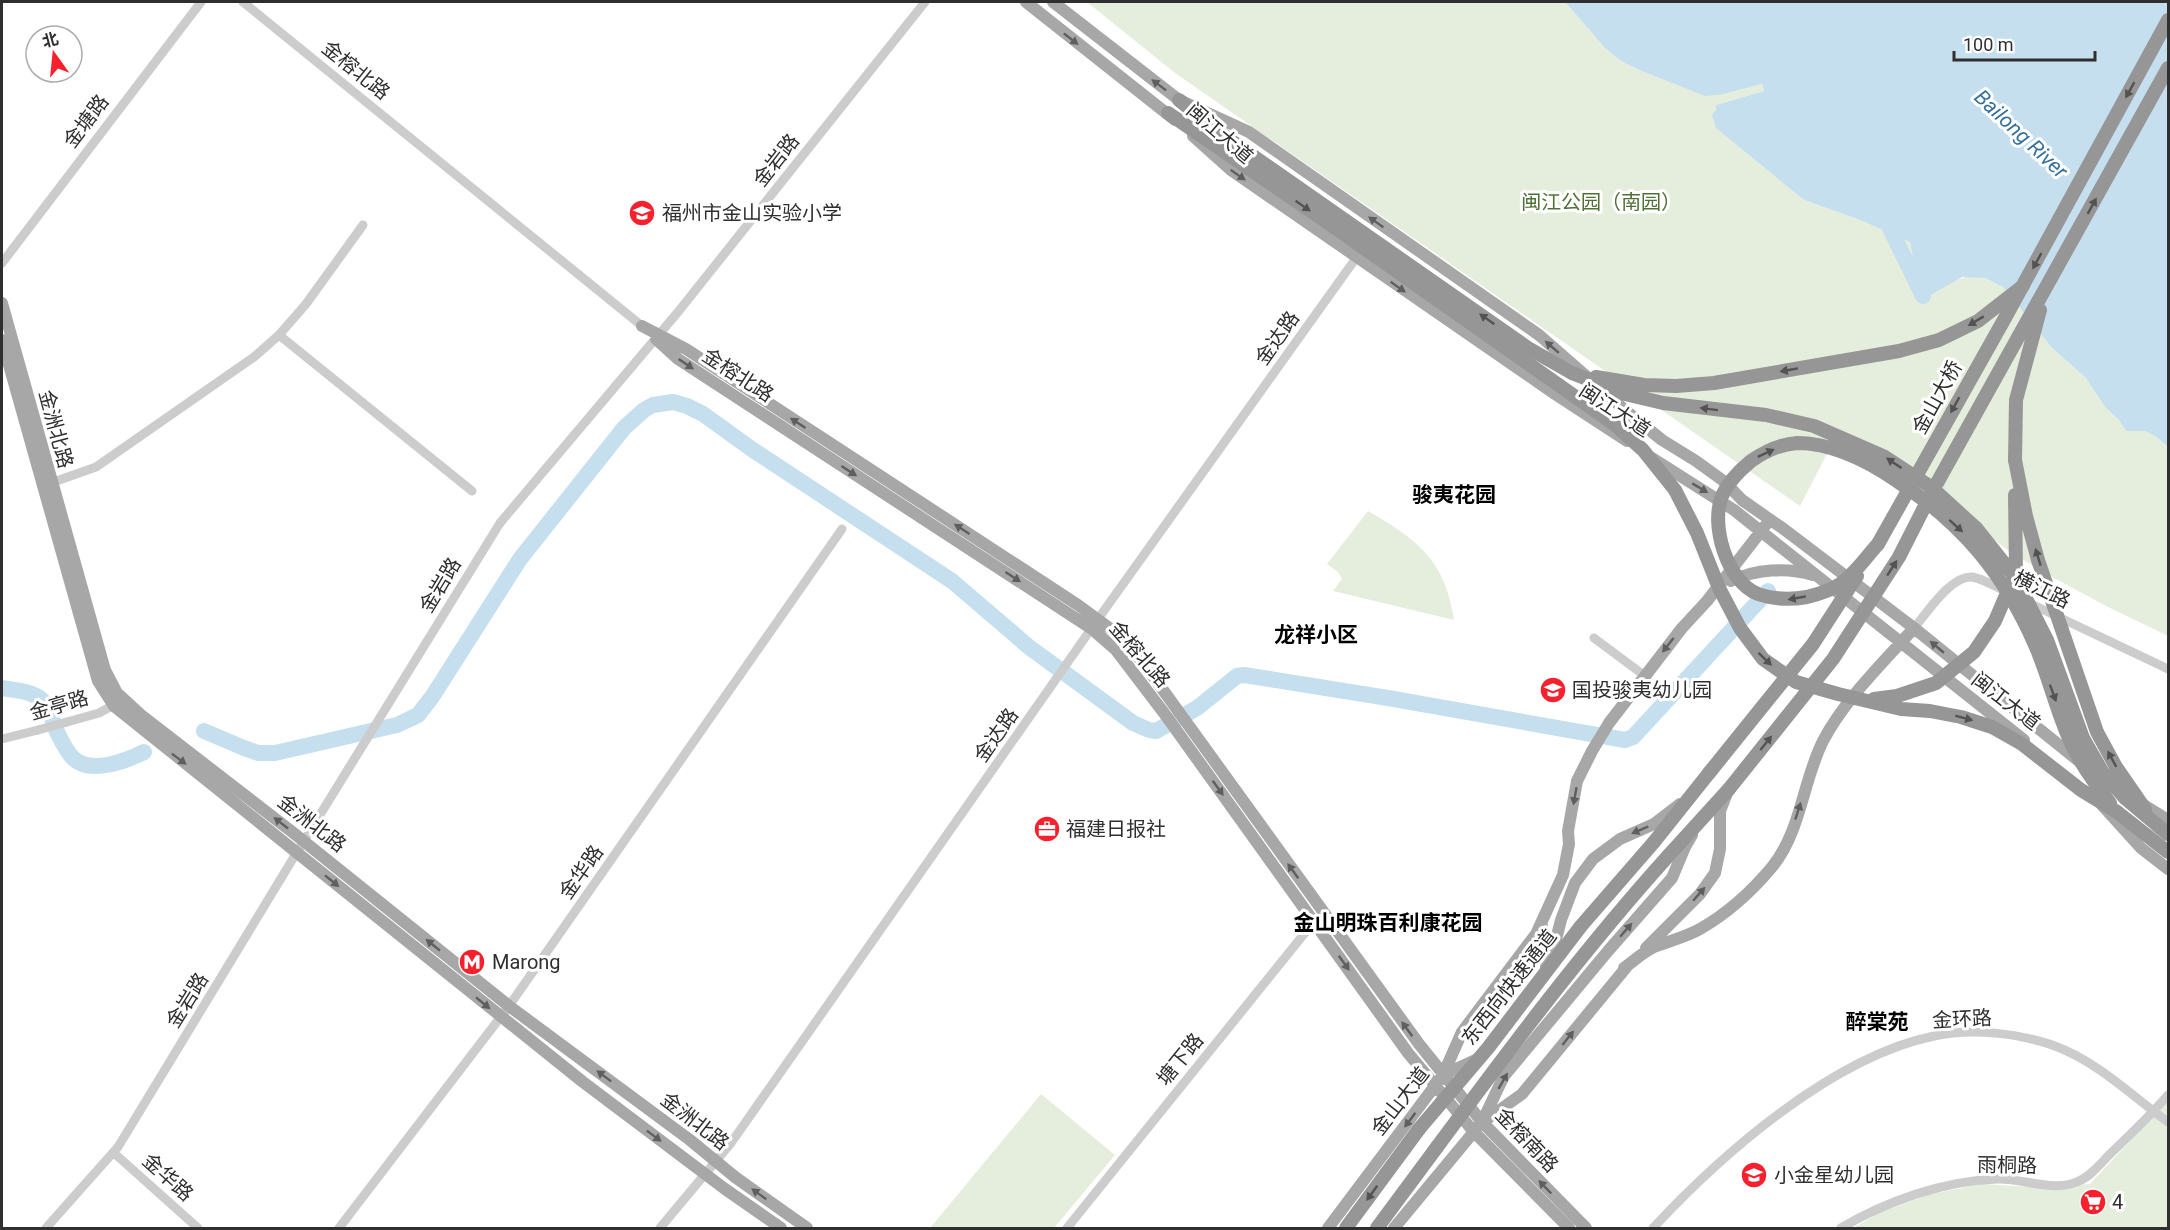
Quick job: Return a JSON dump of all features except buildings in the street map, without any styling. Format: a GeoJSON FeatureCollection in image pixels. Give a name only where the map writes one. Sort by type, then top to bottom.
{"type":"FeatureCollection","features":[{"type":"Feature","properties":{"kind":"highway","name":"金山大桥"},"geometry":{"type":"LineString","coordinates":[[1709,773],[1813,644],[1878,544],[2169,20]]}},
{"type":"Feature","properties":{"kind":"highway"},"geometry":{"type":"LineString","coordinates":[[1729,789],[1833,659],[1899,557],[1971,422],[2169,68]]}},
{"type":"Feature","properties":{"kind":"highway"},"geometry":{"type":"LineString","coordinates":[[1179,100],[1337,222],[1621,430],[1644,450],[1674,490],[1697,532],[1719,588],[1740,628],[1763,659],[1796,682],[1901,709],[1930,711],[1961,717],[1992,727],[2022,744],[2081,790],[2117,812],[2169,852]]}},
{"type":"Feature","properties":{"kind":"highway"},"geometry":{"type":"LineString","coordinates":[[1168,113],[1528,348],[1572,373],[1625,394],[1663,403],[1766,415],[1814,426],[1885,457],[1931,488],[1977,529],[2015,577],[2047,640],[2084,738],[2103,773],[2126,799],[2163,823]]}},
{"type":"Feature","properties":{"kind":"highway"},"geometry":{"type":"LineString","coordinates":[[1572,373],[1644,385],[1685,385],[1714,383],[1899,351],[1939,340],[1978,321],[2023,286]]}},
{"type":"Feature","properties":{"kind":"highway"},"geometry":{"type":"LineString","coordinates":[[1865,700],[1897,696],[1936,683],[1974,652],[1995,621],[2016,572],[2016,400],[2044,294]]}},
{"type":"Feature","properties":{"kind":"highway"},"geometry":{"type":"LineString","coordinates":[[1878,544],[1844,582],[1818,594],[1788,600],[1756,593],[1734,575],[1723,551],[1718,522],[1722,496],[1740,470],[1764,452],[1795,443],[1827,445],[1877,467],[1924,498],[1967,536],[2004,585],[2035,645],[2071,742],[2092,781],[2117,812]]}},
{"type":"Feature","properties":{"kind":"highway"},"geometry":{"type":"LineString","coordinates":[[2015,460],[2026,516],[2038,560],[2097,732],[2116,767],[2163,823],[2169,834]]}},
{"type":"Feature","properties":{"kind":"highway","name":"东西向快速通道"},"geometry":{"type":"LineString","coordinates":[[1346,1228],[1419,1129],[1488,1048],[1581,926],[1654,842],[1709,773]]}},
{"type":"Feature","properties":{"kind":"highway","name":"东西向快速通道"},"geometry":{"type":"LineString","coordinates":[[1377,1228],[1502,1059],[1596,938],[1729,789]]}},
{"type":"Feature","properties":{"kind":"main road","name":"闽江大道"},"geometry":{"type":"LineString","coordinates":[[1026,2],[1168,113],[1231,170],[1555,394],[1728,506],[1761,530],[2088,790],[2141,848],[2169,869]]}},
{"type":"Feature","properties":{"kind":"main road","name":"闽江大道"},"geometry":{"type":"LineString","coordinates":[[1053,2],[1179,100],[1249,132],[1539,335],[1662,440],[1725,482],[1742,500],[1771,519],[1914,628],[2099,777],[2163,823]]}},
{"type":"Feature","properties":{"kind":"main road","name":"金洲北路"},"geometry":{"type":"LineString","coordinates":[[2,303],[47,484]]}},
{"type":"Feature","properties":{"kind":"main road","name":"金榕北路"},"geometry":{"type":"LineString","coordinates":[[642,326],[658,337],[686,349],[1095,624],[1123,638],[1169,709],[1319,918],[1408,1053],[1435,1086]]}},
{"type":"Feature","properties":{"kind":"main road","name":"金洲北路"},"geometry":{"type":"LineString","coordinates":[[2,339],[105,670],[118,702],[300,847],[807,1228]]}},
{"type":"Feature","properties":{"kind":"main road"},"geometry":{"type":"LineString","coordinates":[[1537,932],[1563,875],[1577,781],[1592,751],[1609,723],[1682,628],[1707,601],[1771,519]]}},
{"type":"Feature","properties":{"kind":"main road"},"geometry":{"type":"LineString","coordinates":[[1707,601],[1730,582],[1749,574],[1793,571],[1819,577]]}},
{"type":"Feature","properties":{"kind":"main road"},"geometry":{"type":"LineString","coordinates":[[1624,968],[1652,948],[1680,939],[1700,929],[1732,907],[1774,865],[1784,848],[1813,764],[1824,740],[1857,694],[1914,628]]}},
{"type":"Feature","properties":{"kind":"main road"},"geometry":{"type":"LineString","coordinates":[[1478,1127],[1522,1094],[1624,968],[1700,894],[1715,873],[1720,849],[1720,811],[1729,789]]}},
{"type":"Feature","properties":{"kind":"main road","name":"金山大道"},"geometry":{"type":"LineString","coordinates":[[1328,1228],[1443,1075],[1486,1055],[1529,999],[1551,959],[1561,920],[1575,883],[1593,859],[1620,838],[1654,824],[1688,798]]}},
{"type":"Feature","properties":{"kind":"main road"},"geometry":{"type":"LineString","coordinates":[[1394,1228],[1478,1127],[1504,1076],[1672,878],[1685,847],[1703,817]]}},
{"type":"Feature","properties":{"kind":"main road","name":"金洲北路"},"geometry":{"type":"LineString","coordinates":[[300,847],[501,1017],[706,1175],[781,1228]]}},
{"type":"Feature","properties":{"kind":"main road"},"geometry":{"type":"LineString","coordinates":[[1443,1075],[1462,1032],[1575,883]]}},
{"type":"Feature","properties":{"kind":"main road","name":"金榕北路"},"geometry":{"type":"LineString","coordinates":[[1319,918],[1443,1075]]}},
{"type":"Feature","properties":{"kind":"main road","name":"金榕南路"},"geometry":{"type":"LineString","coordinates":[[1443,1075],[1478,1127],[1569,1228]]}},
{"type":"Feature","properties":{"kind":"main road","name":"金榕南路"},"geometry":{"type":"LineString","coordinates":[[1435,1086],[1586,1228]]}},
{"type":"Feature","properties":{"kind":"street","name":"金塘路"},"geometry":{"type":"LineString","coordinates":[[2,263],[201,2]]}},
{"type":"Feature","properties":{"kind":"street","name":"金榕北路"},"geometry":{"type":"LineString","coordinates":[[243,2],[642,326]]}},
{"type":"Feature","properties":{"kind":"street","name":"金岩路"},"geometry":{"type":"LineString","coordinates":[[46,1228],[114,1153],[500,523],[658,337],[924,2]]}},
{"type":"Feature","properties":{"kind":"street"},"geometry":{"type":"LineString","coordinates":[[47,484],[96,467],[254,357],[279,335],[306,304],[363,225]]}},
{"type":"Feature","properties":{"kind":"street","name":"金达路"},"geometry":{"type":"LineString","coordinates":[[660,1228],[717,1162],[1095,624],[1356,258]]}},
{"type":"Feature","properties":{"kind":"street"},"geometry":{"type":"LineString","coordinates":[[279,335],[472,491]]}},
{"type":"Feature","properties":{"kind":"street","name":"金华路"},"geometry":{"type":"LineString","coordinates":[[339,1228],[509,1006],[842,529]]}},
{"type":"Feature","properties":{"kind":"street","name":"横江路"},"geometry":{"type":"LineString","coordinates":[[1914,628],[1954,582],[1974,577],[2169,669]]}},
{"type":"Feature","properties":{"kind":"street"},"geometry":{"type":"LineString","coordinates":[[1594,638],[1645,676]]}},
{"type":"Feature","properties":{"kind":"street","name":"金亭路"},"geometry":{"type":"LineString","coordinates":[[2,739],[99,713],[118,702]]}},
{"type":"Feature","properties":{"kind":"street","name":"塘下路"},"geometry":{"type":"LineString","coordinates":[[1067,1228],[1319,918]]}},
{"type":"Feature","properties":{"kind":"street","name":"金环路"},"geometry":{"type":"LineString","coordinates":[[1653,1228],[1717,1165],[1795,1104],[1867,1060],[1889,1050],[1933,1036],[1959,1033],[1992,1034],[2050,1045],[2071,1053],[2097,1068],[2169,1122]]}},
{"type":"Feature","properties":{"kind":"street","name":"雨桐路"},"geometry":{"type":"LineString","coordinates":[[1841,1228],[1891,1203],[1950,1186],[1996,1179],[2058,1186],[2081,1180],[2154,1112],[2169,1095]]}},
{"type":"Feature","properties":{"kind":"street","name":"金华路"},"geometry":{"type":"LineString","coordinates":[[114,1153],[198,1228]]}},
{"type":"Feature","properties":{"kind":"green space","name":"闽江公园（南园）"},"geometry":{"type":"Polygon","coordinates":[[[1087,2],[1565,2],[1605,48],[1621,61],[1637,69],[1724,94],[1762,84],[1764,91],[1716,105],[1788,186],[1804,200],[1860,220],[1910,242],[1919,293],[1968,276],[1985,278],[2003,287],[2052,348],[2085,377],[2105,407],[2126,430],[2145,431],[2168,447],[2168,636],[2106,606],[2010,552],[1952,506],[1830,448],[1800,506],[1175,73],[1087,2]]]}},
{"type":"Feature","properties":{"kind":"green space"},"geometry":{"type":"Polygon","coordinates":[[[1368,511],[1415,542],[1426,554],[1444,582],[1454,620],[1333,591],[1342,579],[1338,572],[1327,564],[1368,511]]]}},
{"type":"Feature","properties":{"kind":"green space"},"geometry":{"type":"Polygon","coordinates":[[[1041,1094],[1115,1155],[1054,1228],[930,1228],[1041,1094]]]}},
{"type":"Feature","properties":{"kind":"green space"},"geometry":{"type":"Polygon","coordinates":[[[2168,1100],[2168,1228],[1853,1228],[1881,1212],[1931,1194],[1983,1184],[2046,1188],[2090,1184],[2168,1100]]]}},
{"type":"Feature","properties":{"kind":"water","name":"Bailong River"},"geometry":{"type":"Polygon","coordinates":[[[1565,2],[2168,2],[2168,447],[2145,431],[2126,431],[2119,420],[2105,407],[2085,377],[2052,348],[2003,287],[1985,278],[1962,277],[1927,297],[1919,293],[1910,242],[1860,220],[1804,200],[1716,128],[1712,115],[1716,110],[1716,105],[1764,91],[1762,84],[1724,94],[1705,96],[1637,69],[1621,61],[1605,48],[1565,2]]]}},
{"type":"Feature","properties":{"kind":"waterway"},"geometry":{"type":"LineString","coordinates":[[1884,216],[1923,296]]}},
{"type":"Feature","properties":{"kind":"waterway"},"geometry":{"type":"LineString","coordinates":[[204,731],[258,753],[275,753],[397,725],[418,715],[432,697],[520,559],[624,428],[653,405],[673,402],[703,414],[753,450],[952,581],[1029,647],[1133,723],[1149,730],[1156,731],[1197,708],[1237,676],[1244,675],[1625,740],[1633,737],[1768,591]]}},
{"type":"Feature","properties":{"kind":"waterway"},"geometry":{"type":"LineString","coordinates":[[2,688],[28,693],[42,700],[49,710],[65,748],[80,763],[89,766],[108,765],[144,752]]}},
{"type":"Feature","properties":{"kind":"place","name":"福州市金山实验小学"},"geometry":{"type":"Point","coordinates":[642,213]}},
{"type":"Feature","properties":{"kind":"place","name":"国投骏夷幼儿园"},"geometry":{"type":"Point","coordinates":[1553,690]}},
{"type":"Feature","properties":{"kind":"place","name":"福建日报社"},"geometry":{"type":"Point","coordinates":[1047,829]}},
{"type":"Feature","properties":{"kind":"place","name":"Marong"},"geometry":{"type":"Point","coordinates":[472,962]}},
{"type":"Feature","properties":{"kind":"place","name":"小金星幼儿园"},"geometry":{"type":"Point","coordinates":[1754,1175]}},
{"type":"Feature","properties":{"kind":"place","name":"4"},"geometry":{"type":"Point","coordinates":[2093,1202]}},
{"type":"Feature","properties":{"kind":"district","name":"骏夷花园"},"geometry":{"type":"Point","coordinates":[1454,495]}},
{"type":"Feature","properties":{"kind":"district","name":"龙祥小区"},"geometry":{"type":"Point","coordinates":[1316,635]}},
{"type":"Feature","properties":{"kind":"district","name":"金山明珠百利康花园"},"geometry":{"type":"Point","coordinates":[1388,923]}},
{"type":"Feature","properties":{"kind":"district","name":"醉棠苑"},"geometry":{"type":"Point","coordinates":[1877,1022]}}]}
